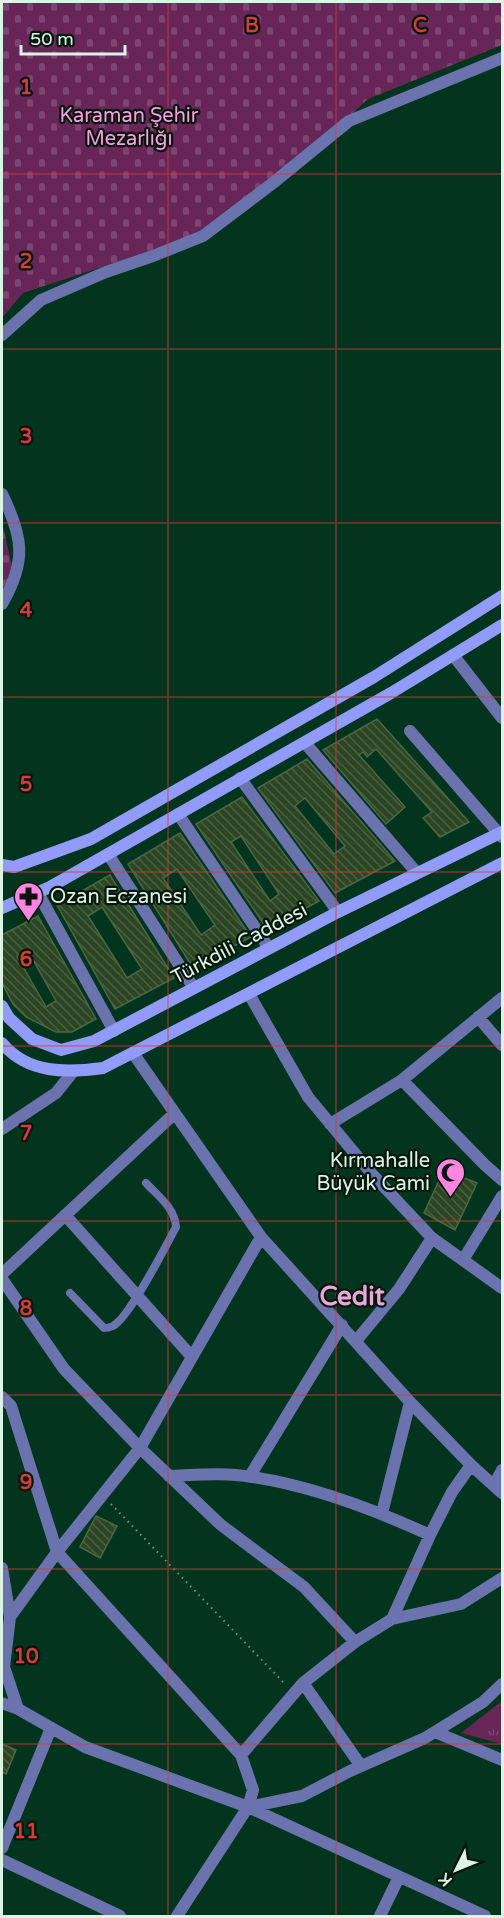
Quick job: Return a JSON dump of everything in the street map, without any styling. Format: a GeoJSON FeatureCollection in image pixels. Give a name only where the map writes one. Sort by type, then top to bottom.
{"type":"FeatureCollection","features":[{"type":"Feature","properties":{"kind":"main road"},"geometry":{"type":"LineString","coordinates":[[2,865],[14,867],[91,840],[374,677],[502,596]]}},
{"type":"Feature","properties":{"kind":"main road"},"geometry":{"type":"LineString","coordinates":[[2,908],[38,893],[305,743],[502,625]]}},
{"type":"Feature","properties":{"kind":"main road","name":"Türkdili Caddesi"},"geometry":{"type":"LineString","coordinates":[[2,1006],[9,1018],[32,1039],[61,1050],[94,1041],[338,912],[501,834]]}},
{"type":"Feature","properties":{"kind":"main road"},"geometry":{"type":"LineString","coordinates":[[2,1042],[33,1066],[72,1073],[103,1068],[502,863]]}},
{"type":"Feature","properties":{"kind":"street"},"geometry":{"type":"LineString","coordinates":[[2,335],[41,300],[106,272],[203,236],[273,183],[349,120],[492,60],[502,58]]}},
{"type":"Feature","properties":{"kind":"street"},"geometry":{"type":"LineString","coordinates":[[2,494],[16,526],[20,550],[18,569],[2,604]]}},
{"type":"Feature","properties":{"kind":"street"},"geometry":{"type":"LineString","coordinates":[[453,655],[502,718]]}},
{"type":"Feature","properties":{"kind":"street"},"geometry":{"type":"LineString","coordinates":[[410,731],[501,834]]}},
{"type":"Feature","properties":{"kind":"street"},"geometry":{"type":"LineString","coordinates":[[305,743],[417,873]]}},
{"type":"Feature","properties":{"kind":"street"},"geometry":{"type":"LineString","coordinates":[[240,778],[338,912]]}},
{"type":"Feature","properties":{"kind":"street"},"geometry":{"type":"LineString","coordinates":[[178,814],[269,948]]}},
{"type":"Feature","properties":{"kind":"street"},"geometry":{"type":"LineString","coordinates":[[108,854],[194,988]]}},
{"type":"Feature","properties":{"kind":"street"},"geometry":{"type":"LineString","coordinates":[[38,893],[114,1031]]}},
{"type":"Feature","properties":{"kind":"street"},"geometry":{"type":"LineString","coordinates":[[249,994],[308,1097],[372,1174],[432,1238],[502,1288]]}},
{"type":"Feature","properties":{"kind":"street"},"geometry":{"type":"LineString","coordinates":[[330,1124],[402,1080],[502,998]]}},
{"type":"Feature","properties":{"kind":"street"},"geometry":{"type":"LineString","coordinates":[[478,1017],[502,1045]]}},
{"type":"Feature","properties":{"kind":"street"},"geometry":{"type":"LineString","coordinates":[[133,1053],[261,1237],[410,1402],[471,1465],[498,1489],[502,1470]]}},
{"type":"Feature","properties":{"kind":"street"},"geometry":{"type":"LineString","coordinates":[[2,1129],[56,1093],[72,1073]]}},
{"type":"Feature","properties":{"kind":"street"},"geometry":{"type":"LineString","coordinates":[[402,1080],[485,1166],[502,1180]]}},
{"type":"Feature","properties":{"kind":"street"},"geometry":{"type":"LineString","coordinates":[[2,1274],[175,1113]]}},
{"type":"Feature","properties":{"kind":"street"},"geometry":{"type":"LineString","coordinates":[[463,1260],[502,1196]]}},
{"type":"Feature","properties":{"kind":"street"},"geometry":{"type":"LineString","coordinates":[[64,1215],[192,1357]]}},
{"type":"Feature","properties":{"kind":"street"},"geometry":{"type":"LineString","coordinates":[[18,1709],[4,1667],[4,1642],[10,1617],[57,1552],[140,1448],[157,1422],[261,1237]]}},
{"type":"Feature","properties":{"kind":"street"},"geometry":{"type":"LineString","coordinates":[[356,1341],[399,1289],[432,1238]]}},
{"type":"Feature","properties":{"kind":"street"},"geometry":{"type":"LineString","coordinates":[[2,1279],[64,1369],[140,1448],[221,1525],[304,1587],[355,1642]]}},
{"type":"Feature","properties":{"kind":"street"},"geometry":{"type":"LineString","coordinates":[[250,1476],[342,1325]]}},
{"type":"Feature","properties":{"kind":"street"},"geometry":{"type":"LineString","coordinates":[[2,1397],[11,1406],[57,1552],[241,1755],[253,1790],[248,1807],[177,1917]]}},
{"type":"Feature","properties":{"kind":"street"},"geometry":{"type":"LineString","coordinates":[[382,1513],[410,1402]]}},
{"type":"Feature","properties":{"kind":"street"},"geometry":{"type":"LineString","coordinates":[[392,1619],[452,1492],[471,1465]]}},
{"type":"Feature","properties":{"kind":"street"},"geometry":{"type":"LineString","coordinates":[[169,1476],[218,1474],[250,1476],[298,1486],[382,1513],[430,1535]]}},
{"type":"Feature","properties":{"kind":"street"},"geometry":{"type":"LineString","coordinates":[[2,1568],[10,1617]]}},
{"type":"Feature","properties":{"kind":"street"},"geometry":{"type":"LineString","coordinates":[[241,1755],[303,1683],[355,1642],[392,1619],[462,1604],[502,1578]]}},
{"type":"Feature","properties":{"kind":"street"},"geometry":{"type":"LineString","coordinates":[[303,1683],[361,1766]]}},
{"type":"Feature","properties":{"kind":"street"},"geometry":{"type":"LineString","coordinates":[[248,1807],[302,1796],[361,1766],[425,1738],[483,1702],[502,1684]]}},
{"type":"Feature","properties":{"kind":"street"},"geometry":{"type":"LineString","coordinates":[[2,1703],[18,1709],[86,1747],[248,1807],[484,1916]]}},
{"type":"Feature","properties":{"kind":"street"},"geometry":{"type":"LineString","coordinates":[[2,1848],[51,1728]]}},
{"type":"Feature","properties":{"kind":"street"},"geometry":{"type":"LineString","coordinates":[[435,1732],[502,1760]]}},
{"type":"Feature","properties":{"kind":"street"},"geometry":{"type":"LineString","coordinates":[[2,1860],[120,1917]]}},
{"type":"Feature","properties":{"kind":"street"},"geometry":{"type":"LineString","coordinates":[[380,1917],[399,1877]]}},
{"type":"Feature","properties":{"kind":"lane"},"geometry":{"type":"LineString","coordinates":[[70,1293],[104,1328],[118,1322],[137,1296],[176,1227],[171,1210],[146,1183]]}},
{"type":"Feature","properties":{"kind":"path"},"geometry":{"type":"LineString","coordinates":[[103,1495],[294,1693]]}},
{"type":"Feature","properties":{"kind":"green space","name":"Karaman Şehir Mezarlığı"},"geometry":{"type":"Polygon","coordinates":[[[2,2],[502,2],[502,45],[368,99],[307,155],[199,235],[23,293],[2,318],[2,2]]]}},
{"type":"Feature","properties":{"kind":"green space"},"geometry":{"type":"Polygon","coordinates":[[[2,522],[14,575],[2,594],[2,522]]]}},
{"type":"Feature","properties":{"kind":"green space"},"geometry":{"type":"Polygon","coordinates":[[[502,1701],[502,1744],[461,1733],[502,1701]]]}},
{"type":"Feature","properties":{"kind":"building"},"geometry":{"type":"Polygon","coordinates":[[[377,719],[469,822],[440,837],[423,818],[432,812],[376,749],[367,757],[363,752],[359,755],[405,807],[386,824],[323,750],[377,719]]]}},
{"type":"Feature","properties":{"kind":"building"},"geometry":{"type":"Polygon","coordinates":[[[307,759],[395,861],[335,893],[258,788],[307,759]],[[305,798],[295,806],[334,854],[345,846],[305,798]]]}},
{"type":"Feature","properties":{"kind":"building"},"geometry":{"type":"Polygon","coordinates":[[[242,797],[319,901],[267,929],[196,824],[242,797]],[[241,836],[231,842],[270,901],[279,894],[241,836]]]}},
{"type":"Feature","properties":{"kind":"building"},"geometry":{"type":"Polygon","coordinates":[[[180,833],[251,937],[193,968],[128,864],[180,833]],[[177,869],[163,878],[201,935],[215,925],[177,869]]]}},
{"type":"Feature","properties":{"kind":"building"},"geometry":{"type":"Polygon","coordinates":[[[110,875],[174,978],[115,1009],[57,905],[110,875]],[[102,907],[88,916],[127,978],[142,969],[102,907]]]}},
{"type":"Feature","properties":{"kind":"building"},"geometry":{"type":"Polygon","coordinates":[[[38,916],[96,1019],[72,1032],[56,1032],[26,1017],[13,1004],[2,983],[2,935],[38,916]],[[28,951],[17,956],[46,1007],[56,1001],[28,951]]]}},
{"type":"Feature","properties":{"kind":"building","name":"Kırmahalle Büyük Cami"},"geometry":{"type":"Polygon","coordinates":[[[444,1170],[477,1183],[455,1230],[424,1213],[444,1170]]]}},
{"type":"Feature","properties":{"kind":"building"},"geometry":{"type":"Polygon","coordinates":[[[96,1516],[117,1526],[100,1558],[80,1547],[96,1516]]]}},
{"type":"Feature","properties":{"kind":"building"},"geometry":{"type":"Polygon","coordinates":[[[2,1744],[16,1750],[6,1774],[2,1772],[2,1744]]]}},
{"type":"Feature","properties":{"kind":"place","name":"Ozan Eczanesi"},"geometry":{"type":"Point","coordinates":[29,922]}},
{"type":"Feature","properties":{"kind":"place","name":"Kırmahalle Büyük Cami"},"geometry":{"type":"Point","coordinates":[451,1198]}},
{"type":"Feature","properties":{"kind":"district","name":"Cedit"},"geometry":{"type":"Point","coordinates":[352,1296]}}]}
